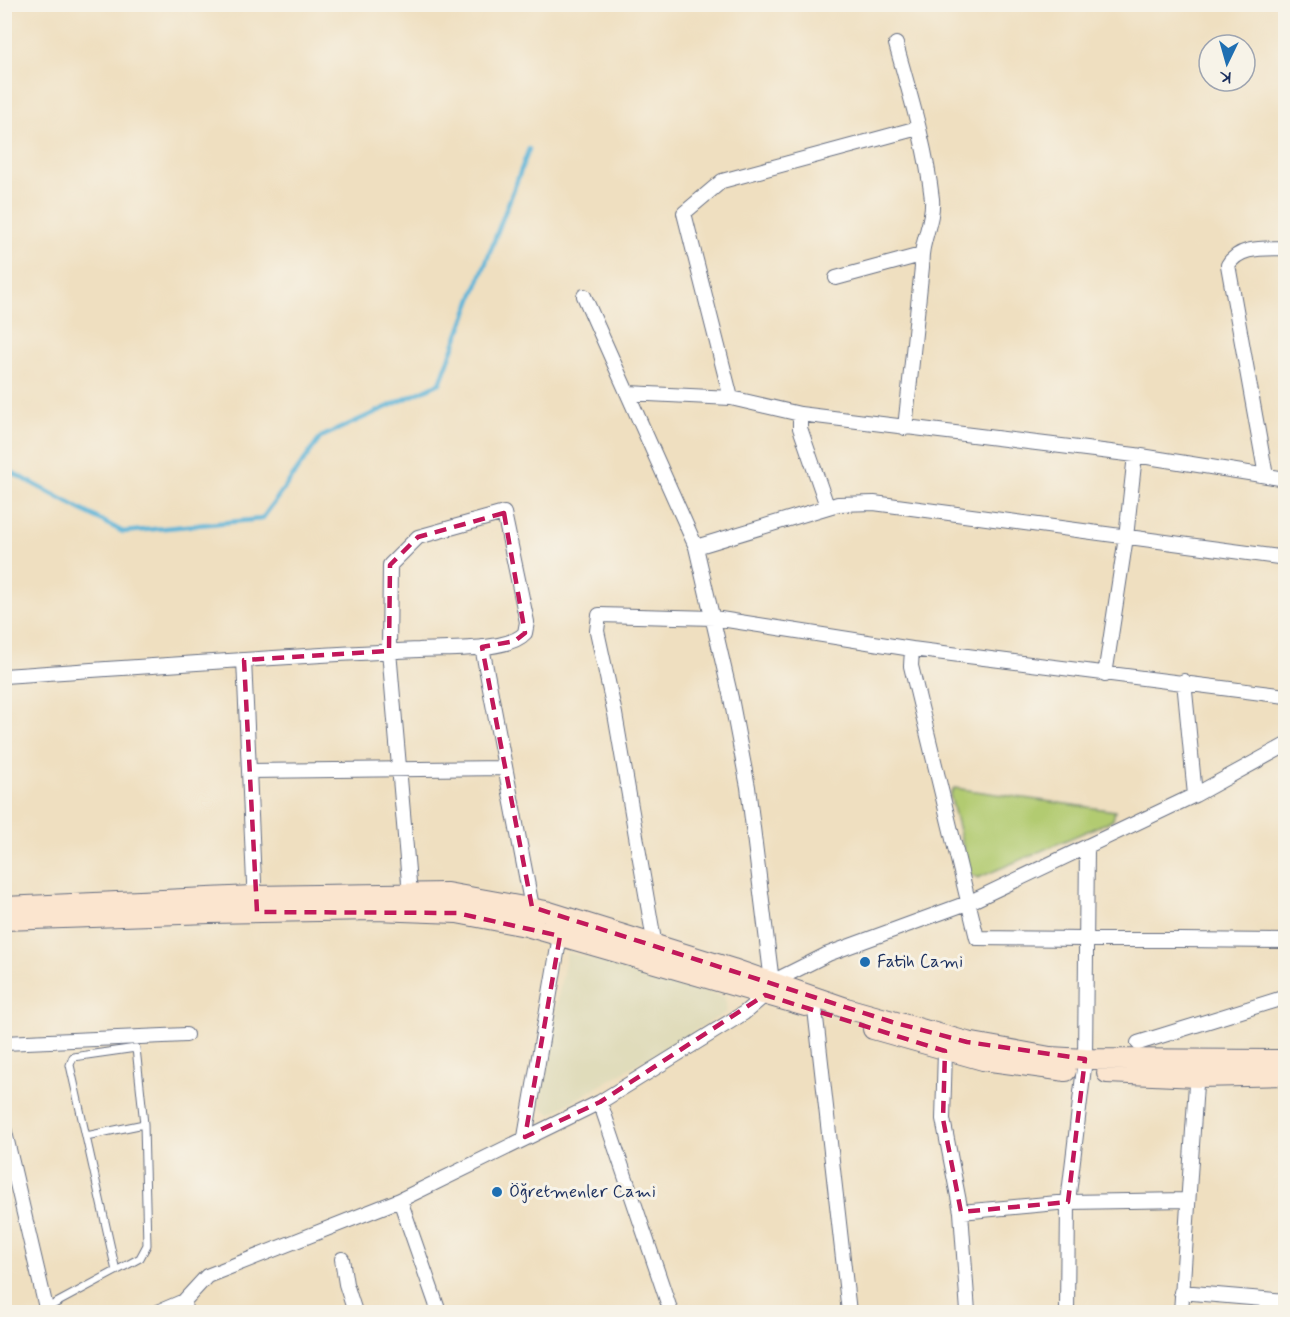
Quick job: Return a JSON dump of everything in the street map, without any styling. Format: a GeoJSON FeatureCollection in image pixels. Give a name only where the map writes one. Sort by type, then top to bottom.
{"type":"FeatureCollection","features":[{"type":"Feature","properties":{"kind":"main road"},"geometry":{"type":"LineString","coordinates":[[4,920],[447,893],[532,907],[656,946],[815,1009],[945,1052],[1036,1069],[1083,1065],[1286,1075]]}},
{"type":"Feature","properties":{"kind":"main road"},"geometry":{"type":"LineString","coordinates":[[4,907],[255,904],[457,913],[526,926],[846,1008],[967,1042],[1083,1065]]}},
{"type":"Feature","properties":{"kind":"main road"},"geometry":{"type":"LineString","coordinates":[[1197,1069],[1286,1060]]}},
{"type":"Feature","properties":{"kind":"street"},"geometry":{"type":"LineString","coordinates":[[896,44],[918,128],[932,201],[921,255],[922,267],[905,428]]}},
{"type":"Feature","properties":{"kind":"street"},"geometry":{"type":"LineString","coordinates":[[731,398],[684,213],[722,181],[918,128]]}},
{"type":"Feature","properties":{"kind":"street"},"geometry":{"type":"LineString","coordinates":[[1266,476],[1228,265],[1233,256],[1249,249],[1286,248]]}},
{"type":"Feature","properties":{"kind":"street"},"geometry":{"type":"LineString","coordinates":[[836,278],[921,255]]}},
{"type":"Feature","properties":{"kind":"street"},"geometry":{"type":"LineString","coordinates":[[584,296],[696,547],[714,618],[748,787],[768,989]]}},
{"type":"Feature","properties":{"kind":"street"},"geometry":{"type":"LineString","coordinates":[[628,393],[731,398],[800,414],[1135,455],[1286,479]]}},
{"type":"Feature","properties":{"kind":"street"},"geometry":{"type":"LineString","coordinates":[[800,414],[800,428],[827,507]]}},
{"type":"Feature","properties":{"kind":"street"},"geometry":{"type":"LineString","coordinates":[[1105,675],[1126,537],[1135,455]]}},
{"type":"Feature","properties":{"kind":"street"},"geometry":{"type":"LineString","coordinates":[[696,547],[838,504],[874,503],[1286,558]]}},
{"type":"Feature","properties":{"kind":"street"},"geometry":{"type":"LineString","coordinates":[[4,676],[389,651],[482,647],[515,641],[525,633],[524,607],[504,513],[418,537],[390,565],[389,651],[410,894]]}},
{"type":"Feature","properties":{"kind":"street"},"geometry":{"type":"LineString","coordinates":[[656,946],[597,631],[599,615],[714,618],[912,649],[1105,675],[1184,681],[1286,696]]}},
{"type":"Feature","properties":{"kind":"street"},"geometry":{"type":"LineString","coordinates":[[482,647],[532,907]]}},
{"type":"Feature","properties":{"kind":"street"},"geometry":{"type":"LineString","coordinates":[[912,649],[911,666],[977,938],[1085,941],[1286,941]]}},
{"type":"Feature","properties":{"kind":"street"},"geometry":{"type":"LineString","coordinates":[[244,660],[255,904]]}},
{"type":"Feature","properties":{"kind":"street"},"geometry":{"type":"LineString","coordinates":[[1184,681],[1196,795]]}},
{"type":"Feature","properties":{"kind":"street"},"geometry":{"type":"LineString","coordinates":[[158,1312],[184,1307],[207,1276],[400,1200],[600,1102],[744,1013],[768,989],[828,954],[970,902],[1196,795],[1286,745]]}},
{"type":"Feature","properties":{"kind":"street"},"geometry":{"type":"LineString","coordinates":[[250,771],[505,768]]}},
{"type":"Feature","properties":{"kind":"street"},"geometry":{"type":"LineString","coordinates":[[1067,1312],[1068,1202],[1083,1065],[1087,846]]}},
{"type":"Feature","properties":{"kind":"street"},"geometry":{"type":"LineString","coordinates":[[525,1137],[560,936]]}},
{"type":"Feature","properties":{"kind":"street"},"geometry":{"type":"LineString","coordinates":[[1138,1043],[1286,997]]}},
{"type":"Feature","properties":{"kind":"street"},"geometry":{"type":"LineString","coordinates":[[815,1009],[849,1312]]}},
{"type":"Feature","properties":{"kind":"street"},"geometry":{"type":"LineString","coordinates":[[4,1043],[186,1035]]}},
{"type":"Feature","properties":{"kind":"street"},"geometry":{"type":"LineString","coordinates":[[945,1052],[943,1119],[961,1212],[968,1312]]}},
{"type":"Feature","properties":{"kind":"street"},"geometry":{"type":"LineString","coordinates":[[1181,1312],[1197,1069]]}},
{"type":"Feature","properties":{"kind":"street"},"geometry":{"type":"LineString","coordinates":[[600,1102],[671,1312]]}},
{"type":"Feature","properties":{"kind":"street"},"geometry":{"type":"LineString","coordinates":[[4,1128],[47,1310]]}},
{"type":"Feature","properties":{"kind":"street"},"geometry":{"type":"LineString","coordinates":[[400,1200],[439,1312]]}},
{"type":"Feature","properties":{"kind":"street"},"geometry":{"type":"LineString","coordinates":[[961,1212],[1068,1202],[1187,1200]]}},
{"type":"Feature","properties":{"kind":"street"},"geometry":{"type":"LineString","coordinates":[[342,1259],[346,1284],[355,1312]]}},
{"type":"Feature","properties":{"kind":"street"},"geometry":{"type":"LineString","coordinates":[[1181,1292],[1286,1301]]}},
{"type":"Feature","properties":{"kind":"lane"},"geometry":{"type":"LineString","coordinates":[[47,1310],[140,1258],[147,1245],[144,1124],[136,1048],[73,1057],[70,1065],[116,1271]]}},
{"type":"Feature","properties":{"kind":"lane"},"geometry":{"type":"LineString","coordinates":[[86,1136],[144,1124]]}},
{"type":"Feature","properties":{"kind":"highlighted area"},"geometry":{"type":"Polygon","coordinates":[[[504,513],[525,633],[515,641],[482,647],[532,907],[892,1022],[967,1042],[1085,1059],[1068,1202],[961,1212],[943,1119],[945,1051],[765,995],[600,1102],[525,1137],[560,936],[457,913],[257,912],[244,660],[389,651],[390,565],[418,537],[504,513]]]}},
{"type":"Feature","properties":{"kind":"shaded area"},"geometry":{"type":"Polygon","coordinates":[[[567,952],[725,997],[727,1012],[551,1114],[537,1104],[567,952]]]}},
{"type":"Feature","properties":{"kind":"green space"},"geometry":{"type":"Polygon","coordinates":[[[954,788],[1115,811],[1113,820],[978,878],[970,874],[950,795],[954,788]]]}},
{"type":"Feature","properties":{"kind":"waterway"},"geometry":{"type":"LineString","coordinates":[[4,468],[123,532],[262,519],[321,437],[440,383],[529,149]]}},
{"type":"Feature","properties":{"kind":"place","name":"Fatih Cami"},"geometry":{"type":"Point","coordinates":[865,962]}},
{"type":"Feature","properties":{"kind":"place","name":"Öğretmenler Cami"},"geometry":{"type":"Point","coordinates":[497,1192]}}]}
